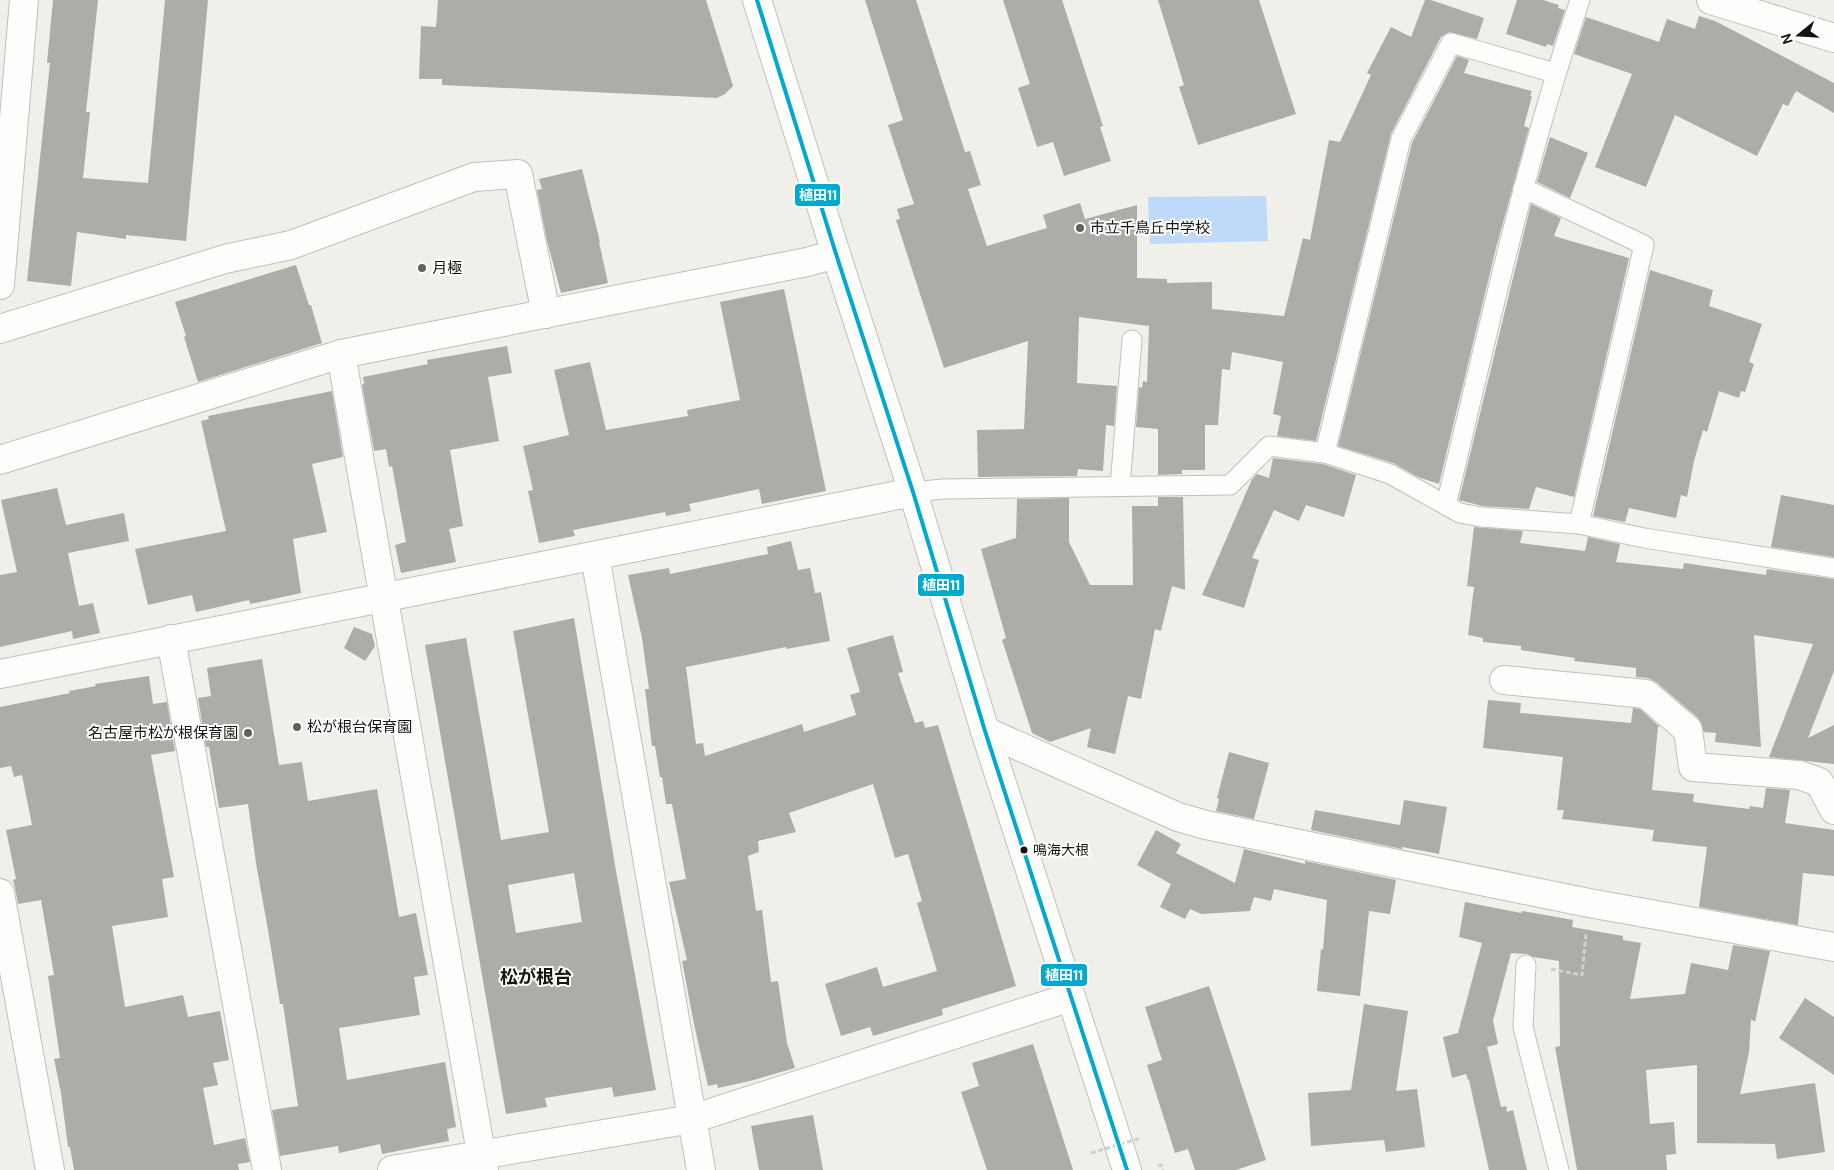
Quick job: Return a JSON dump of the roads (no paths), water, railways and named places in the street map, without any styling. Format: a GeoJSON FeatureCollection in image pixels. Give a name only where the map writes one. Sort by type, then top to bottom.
{"type":"FeatureCollection","features":[{"type":"Feature","properties":{"kind":"street"},"geometry":{"type":"LineString","coordinates":[[0,285],[24,0]]}},
{"type":"Feature","properties":{"kind":"street"},"geometry":{"type":"LineString","coordinates":[[758,0],[836,254],[913,492],[985,731],[1127,1170]]}},
{"type":"Feature","properties":{"kind":"street"},"geometry":{"type":"LineString","coordinates":[[1716,1],[1834,38]]}},
{"type":"Feature","properties":{"kind":"street"},"geometry":{"type":"LineString","coordinates":[[0,329],[225,259],[291,245],[474,177],[518,174],[546,314]]}},
{"type":"Feature","properties":{"kind":"street"},"geometry":{"type":"LineString","coordinates":[[0,460],[341,354],[836,254]]}},
{"type":"Feature","properties":{"kind":"street"},"geometry":{"type":"LineString","coordinates":[[341,354],[483,1162]]}},
{"type":"Feature","properties":{"kind":"street"},"geometry":{"type":"LineString","coordinates":[[0,674],[170,638],[385,598],[913,492]]}},
{"type":"Feature","properties":{"kind":"street"},"geometry":{"type":"LineString","coordinates":[[595,556],[701,1170]]}},
{"type":"Feature","properties":{"kind":"street"},"geometry":{"type":"LineString","coordinates":[[170,638],[267,1170]]}},
{"type":"Feature","properties":{"kind":"street"},"geometry":{"type":"LineString","coordinates":[[1504,680],[1646,694],[1688,730],[1693,767],[1799,775],[1819,782],[1834,810]]}},
{"type":"Feature","properties":{"kind":"street"},"geometry":{"type":"LineString","coordinates":[[985,731],[1178,817],[1197,822],[1588,903],[1834,947]]}},
{"type":"Feature","properties":{"kind":"street"},"geometry":{"type":"LineString","coordinates":[[0,893],[50,1170]]}},
{"type":"Feature","properties":{"kind":"street"},"geometry":{"type":"LineString","coordinates":[[392,1170],[483,1162],[692,1119],[1072,997]]}},
{"type":"Feature","properties":{"kind":"lane"},"geometry":{"type":"LineString","coordinates":[[1446,505],[1523,188],[1555,73],[1580,0]]}},
{"type":"Feature","properties":{"kind":"lane"},"geometry":{"type":"LineString","coordinates":[[1325,452],[1401,139],[1451,42],[1555,73]]}},
{"type":"Feature","properties":{"kind":"lane"},"geometry":{"type":"LineString","coordinates":[[1523,188],[1644,245],[1579,524]]}},
{"type":"Feature","properties":{"kind":"lane"},"geometry":{"type":"LineString","coordinates":[[1120,486],[1132,340]]}},
{"type":"Feature","properties":{"kind":"lane"},"geometry":{"type":"LineString","coordinates":[[913,492],[942,489],[1230,485],[1269,446],[1325,452],[1390,474],[1460,513],[1481,517],[1579,524],[1644,538],[1834,568]]}},
{"type":"Feature","properties":{"kind":"lane"},"geometry":{"type":"LineString","coordinates":[[1526,965],[1523,1028],[1559,1170]]}},
{"type":"Feature","properties":{"kind":"water"},"geometry":{"type":"Polygon","coordinates":[[[1266,196],[1268,241],[1150,244],[1148,197],[1266,196]]]}},
{"type":"Feature","properties":{"kind":"place","name":"市立千鳥丘中学校"},"geometry":{"type":"Point","coordinates":[1080,228]}},
{"type":"Feature","properties":{"kind":"place","name":"月極"},"geometry":{"type":"Point","coordinates":[422,268]}},
{"type":"Feature","properties":{"kind":"place","name":"松が根台保育園"},"geometry":{"type":"Point","coordinates":[297,727]}},
{"type":"Feature","properties":{"kind":"place","name":"名古屋市松が根保育園"},"geometry":{"type":"Point","coordinates":[248,733]}},
{"type":"Feature","properties":{"kind":"place","name":"鳴海大根"},"geometry":{"type":"Point","coordinates":[1024,850]}},
{"type":"Feature","properties":{"kind":"district","name":"松が根台"},"geometry":{"type":"Point","coordinates":[536,977]}}]}
